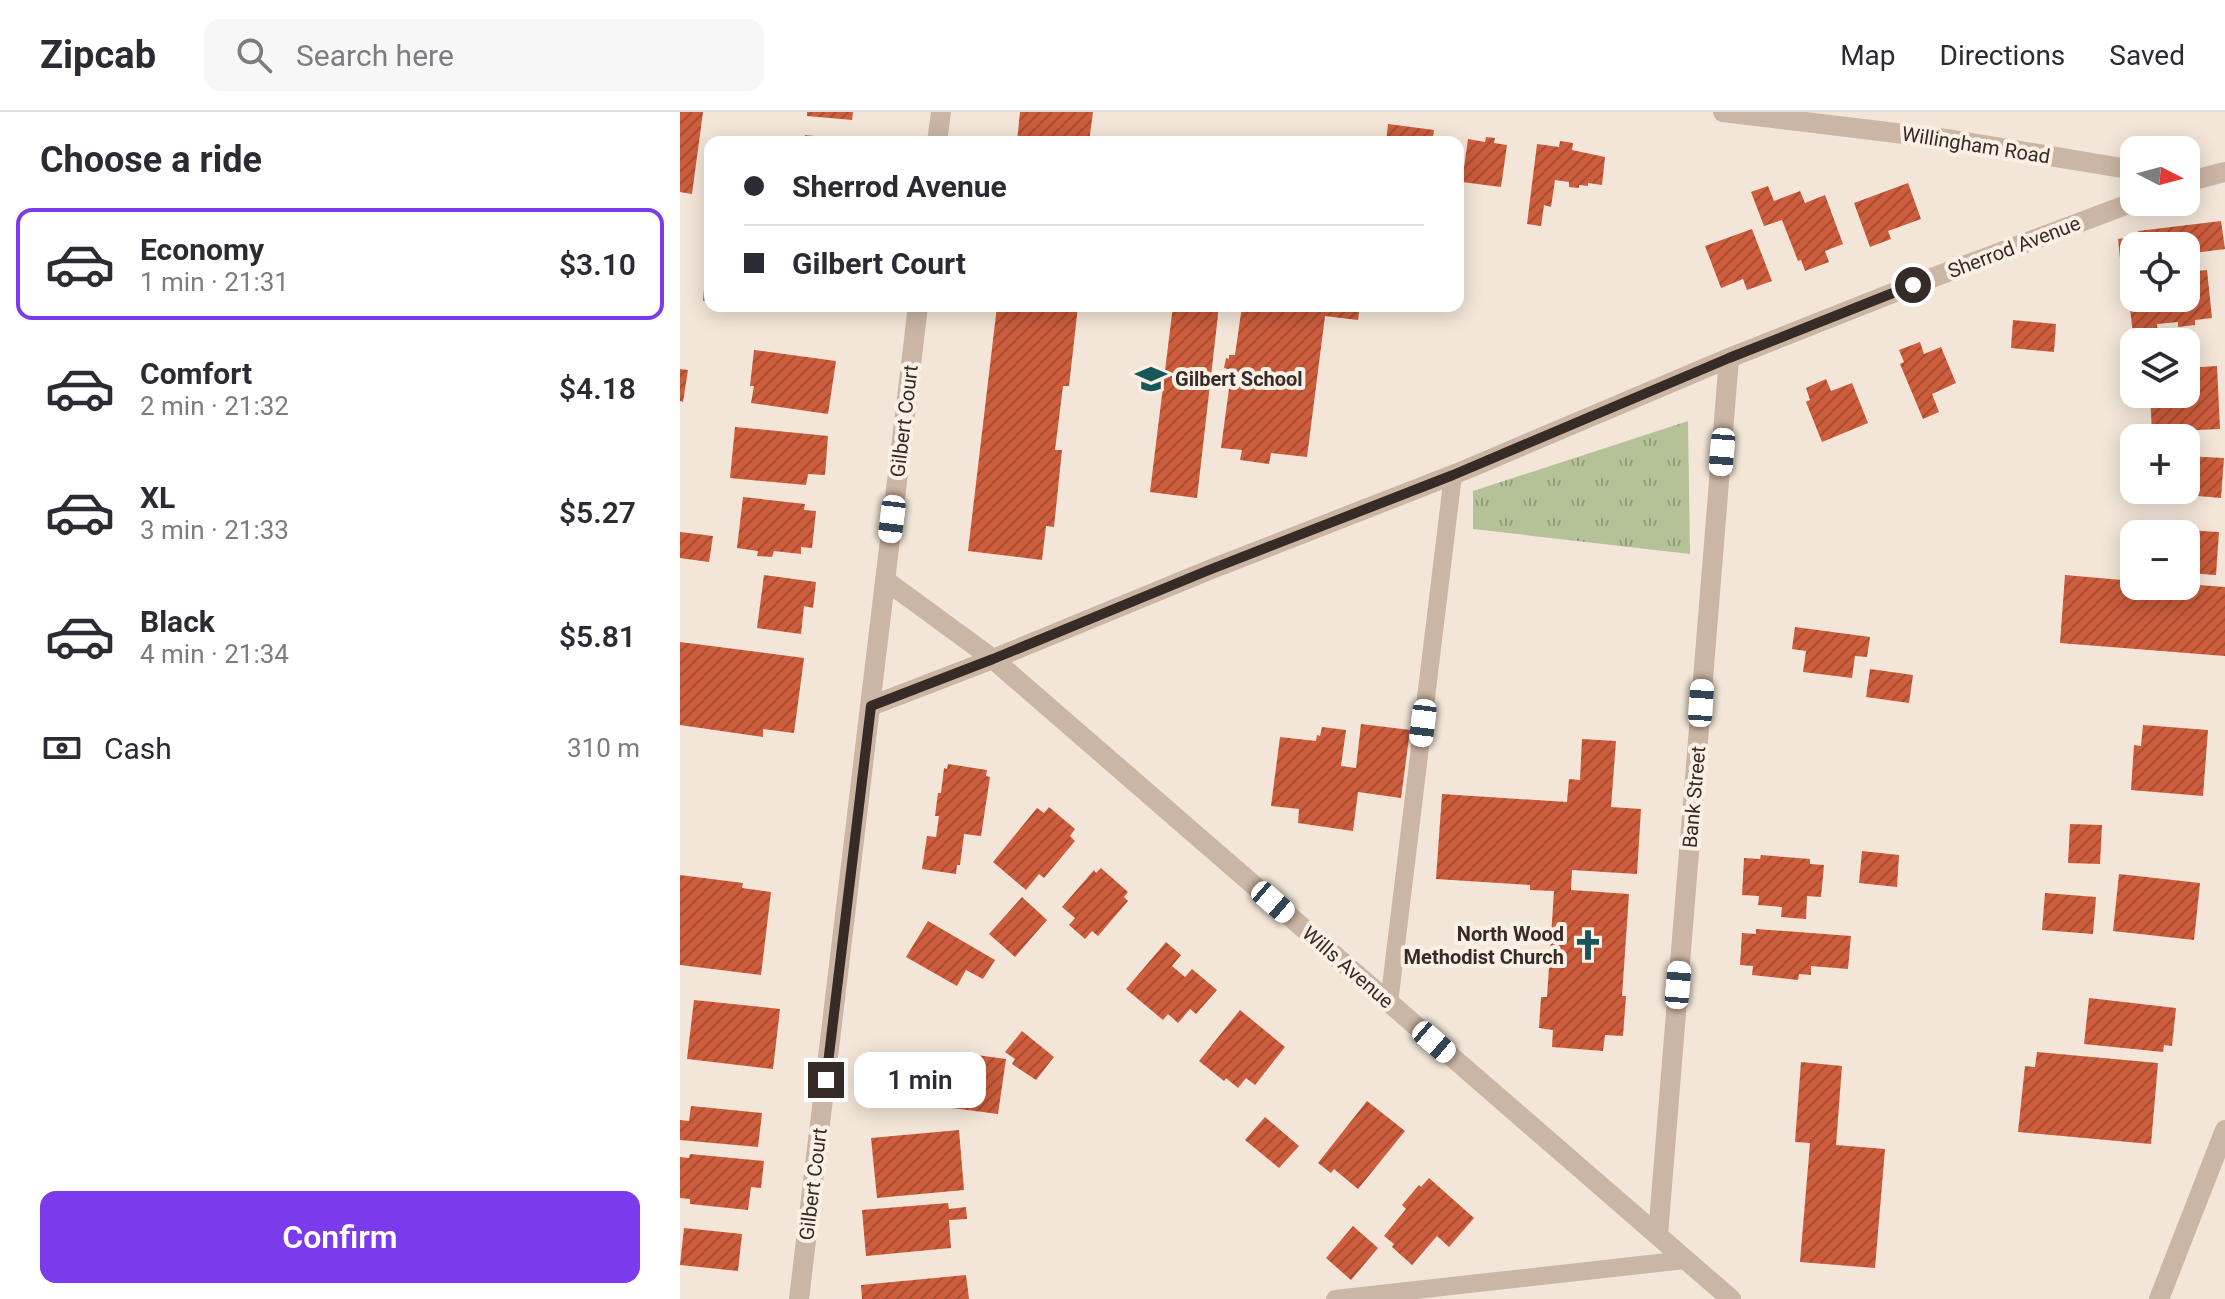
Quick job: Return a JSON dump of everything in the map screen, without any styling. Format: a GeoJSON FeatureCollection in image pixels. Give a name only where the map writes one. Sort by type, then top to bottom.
{"type":"FeatureCollection","features":[{"type":"Feature","properties":{"kind":"street"},"geometry":{"type":"LineString","coordinates":[[938,136],[941,112]]}},
{"type":"Feature","properties":{"kind":"street","name":"Willingham Road"},"geometry":{"type":"LineString","coordinates":[[1723,112],[1954,140],[2120,168]]}},
{"type":"Feature","properties":{"kind":"street"},"geometry":{"type":"LineString","coordinates":[[2200,177],[2225,172]]}},
{"type":"Feature","properties":{"kind":"street","name":"Sherrod Avenue"},"geometry":{"type":"LineString","coordinates":[[871,706],[1453,475],[1729,358],[2120,207]]}},
{"type":"Feature","properties":{"kind":"street","name":"Gilbert Court"},"geometry":{"type":"LineString","coordinates":[[799,1299],[917,312]]}},
{"type":"Feature","properties":{"kind":"street","name":"Bank Street"},"geometry":{"type":"LineString","coordinates":[[1658,1235],[1729,358]]}},
{"type":"Feature","properties":{"kind":"street","name":"Wills Avenue"},"geometry":{"type":"LineString","coordinates":[[885,580],[993,659],[1731,1299]]}},
{"type":"Feature","properties":{"kind":"street"},"geometry":{"type":"LineString","coordinates":[[2159,1299],[2225,1130]]}},
{"type":"Feature","properties":{"kind":"lane"},"geometry":{"type":"LineString","coordinates":[[1389,1003],[1453,475]]}},
{"type":"Feature","properties":{"kind":"lane"},"geometry":{"type":"LineString","coordinates":[[1335,1299],[1685,1260]]}},
{"type":"Feature","properties":{"kind":"green space"},"geometry":{"type":"Polygon","coordinates":[[[1688,421],[1690,554],[1473,529],[1473,491],[1688,421]]]}},
{"type":"Feature","properties":{"kind":"building"},"geometry":{"type":"Polygon","coordinates":[[[680,112],[703,112],[692,194],[680,192],[680,112]]]}},
{"type":"Feature","properties":{"kind":"building"},"geometry":{"type":"Polygon","coordinates":[[[807,112],[853,112],[852,120],[807,116],[807,112]]]}},
{"type":"Feature","properties":{"kind":"building"},"geometry":{"type":"Polygon","coordinates":[[[1020,112],[1093,112],[1090,136],[1018,136],[1020,112]]]}},
{"type":"Feature","properties":{"kind":"building"},"geometry":{"type":"Polygon","coordinates":[[[1388,124],[1434,130],[1433,136],[1387,136],[1388,124]]]}},
{"type":"Feature","properties":{"kind":"building"},"geometry":{"type":"Polygon","coordinates":[[[1486,137],[1495,138],[1494,143],[1507,145],[1501,187],[1464,182],[1468,139],[1485,142],[1486,137]]]}},
{"type":"Feature","properties":{"kind":"building"},"geometry":{"type":"Polygon","coordinates":[[[1560,141],[1573,143],[1572,150],[1605,157],[1602,185],[1588,183],[1588,186],[1579,185],[1579,188],[1569,187],[1569,182],[1555,180],[1551,207],[1544,205],[1541,226],[1527,224],[1537,144],[1559,147],[1560,141]]]}},
{"type":"Feature","properties":{"kind":"building"},"geometry":{"type":"Polygon","coordinates":[[[1908,183],[1921,219],[1888,231],[1891,239],[1870,247],[1854,203],[1908,183]]]}},
{"type":"Feature","properties":{"kind":"building"},"geometry":{"type":"Polygon","coordinates":[[[1768,186],[1774,201],[1800,191],[1805,203],[1825,195],[1843,244],[1825,251],[1829,262],[1805,271],[1782,220],[1764,226],[1751,192],[1768,186]]]}},
{"type":"Feature","properties":{"kind":"building"},"geometry":{"type":"Polygon","coordinates":[[[2221,221],[2225,249],[2200,252],[2200,232],[2138,231],[2221,221]]]}},
{"type":"Feature","properties":{"kind":"building"},"geometry":{"type":"Polygon","coordinates":[[[1752,229],[1772,281],[1747,290],[1743,279],[1721,288],[1705,246],[1752,229]]]}},
{"type":"Feature","properties":{"kind":"building"},"geometry":{"type":"Polygon","coordinates":[[[2207,270],[2212,318],[2195,320],[2195,325],[2178,327],[2178,322],[2157,324],[2157,328],[2132,328],[2130,312],[2200,312],[2200,271],[2207,270]]]}},
{"type":"Feature","properties":{"kind":"building"},"geometry":{"type":"Polygon","coordinates":[[[996,312],[1077,312],[1069,386],[1063,386],[1055,450],[1062,450],[1054,527],[1046,526],[1042,560],[968,551],[996,312]]]}},
{"type":"Feature","properties":{"kind":"building"},"geometry":{"type":"Polygon","coordinates":[[[1172,312],[1218,312],[1197,498],[1150,492],[1172,312]]]}},
{"type":"Feature","properties":{"kind":"building"},"geometry":{"type":"Polygon","coordinates":[[[1241,312],[1359,312],[1358,320],[1325,316],[1307,457],[1271,453],[1269,464],[1240,460],[1242,450],[1221,448],[1231,374],[1224,368],[1226,358],[1235,355],[1241,312]]]}},
{"type":"Feature","properties":{"kind":"building"},"geometry":{"type":"Polygon","coordinates":[[[2013,320],[2056,324],[2054,352],[2011,348],[2013,320]]]}},
{"type":"Feature","properties":{"kind":"building"},"geometry":{"type":"Polygon","coordinates":[[[1920,342],[1924,354],[1941,347],[1956,383],[1932,394],[1939,412],[1923,419],[1900,364],[1904,362],[1899,350],[1920,342]]]}},
{"type":"Feature","properties":{"kind":"building"},"geometry":{"type":"Polygon","coordinates":[[[754,350],[836,361],[828,414],[751,403],[754,350]]]}},
{"type":"Feature","properties":{"kind":"building"},"geometry":{"type":"Polygon","coordinates":[[[2217,366],[2220,429],[2200,430],[2200,424],[2152,424],[2151,408],[2200,408],[2200,367],[2217,366]]]}},
{"type":"Feature","properties":{"kind":"building"},"geometry":{"type":"Polygon","coordinates":[[[680,369],[688,370],[683,402],[680,401],[680,369]]]}},
{"type":"Feature","properties":{"kind":"building"},"geometry":{"type":"Polygon","coordinates":[[[1826,379],[1831,391],[1852,383],[1868,423],[1822,442],[1806,402],[1810,400],[1806,388],[1826,379]]]}},
{"type":"Feature","properties":{"kind":"building"},"geometry":{"type":"Polygon","coordinates":[[[735,427],[828,436],[825,475],[808,474],[806,485],[730,478],[735,427]]]}},
{"type":"Feature","properties":{"kind":"building"},"geometry":{"type":"Polygon","coordinates":[[[2200,457],[2224,458],[2221,498],[2200,496],[2200,457]]]}},
{"type":"Feature","properties":{"kind":"building"},"geometry":{"type":"Polygon","coordinates":[[[743,497],[805,504],[804,510],[816,511],[812,548],[801,547],[801,554],[774,551],[772,557],[757,556],[758,551],[737,548],[743,497]]]}},
{"type":"Feature","properties":{"kind":"building"},"geometry":{"type":"Polygon","coordinates":[[[2200,531],[2219,532],[2216,575],[2200,574],[2200,531]]]}},
{"type":"Feature","properties":{"kind":"building"},"geometry":{"type":"Polygon","coordinates":[[[680,532],[713,536],[709,562],[680,558],[680,532]]]}},
{"type":"Feature","properties":{"kind":"building"},"geometry":{"type":"Polygon","coordinates":[[[764,575],[816,582],[813,608],[804,606],[801,634],[757,628],[764,575]]]}},
{"type":"Feature","properties":{"kind":"building"},"geometry":{"type":"Polygon","coordinates":[[[2065,575],[2120,580],[2120,600],[2200,600],[2200,585],[2225,587],[2225,656],[2060,643],[2065,575]]]}},
{"type":"Feature","properties":{"kind":"building"},"geometry":{"type":"Polygon","coordinates":[[[1795,627],[1870,637],[1867,657],[1855,656],[1852,678],[1803,672],[1806,651],[1792,649],[1795,627]]]}},
{"type":"Feature","properties":{"kind":"building"},"geometry":{"type":"Polygon","coordinates":[[[680,642],[804,658],[794,733],[763,729],[763,737],[680,725],[680,642]]]}},
{"type":"Feature","properties":{"kind":"building"},"geometry":{"type":"Polygon","coordinates":[[[1870,669],[1913,675],[1909,703],[1866,697],[1870,669]]]}},
{"type":"Feature","properties":{"kind":"building"},"geometry":{"type":"Polygon","coordinates":[[[1361,724],[1410,730],[1401,798],[1358,792],[1353,831],[1298,823],[1299,809],[1271,806],[1280,737],[1316,741],[1322,727],[1346,730],[1341,766],[1356,768],[1361,724]]]}},
{"type":"Feature","properties":{"kind":"building"},"geometry":{"type":"Polygon","coordinates":[[[2143,725],[2208,730],[2203,796],[2131,790],[2134,745],[2141,746],[2143,725]]]}},
{"type":"Feature","properties":{"kind":"building","name":"North Wood Methodist Church"},"geometry":{"type":"Polygon","coordinates":[[[1582,739],[1616,741],[1611,807],[1641,809],[1637,874],[1572,870],[1571,890],[1629,894],[1622,996],[1626,996],[1623,1036],[1605,1035],[1603,1051],[1552,1047],[1553,1030],[1539,1028],[1541,997],[1547,997],[1554,891],[1530,890],[1530,885],[1436,879],[1442,794],[1567,802],[1569,779],[1580,780],[1582,739]]]}},
{"type":"Feature","properties":{"kind":"building"},"geometry":{"type":"Polygon","coordinates":[[[948,764],[987,770],[986,776],[990,777],[981,836],[964,834],[956,874],[922,869],[927,836],[936,837],[938,793],[941,793],[944,768],[947,769],[948,764]]]}},
{"type":"Feature","properties":{"kind":"building"},"geometry":{"type":"Polygon","coordinates":[[[1049,807],[1075,829],[1070,836],[1075,841],[1044,878],[1039,874],[1026,890],[993,862],[1037,808],[1044,813],[1049,807]]]}},
{"type":"Feature","properties":{"kind":"building"},"geometry":{"type":"Polygon","coordinates":[[[2070,824],[2102,825],[2100,864],[2068,863],[2070,824]]]}},
{"type":"Feature","properties":{"kind":"building"},"geometry":{"type":"Polygon","coordinates":[[[1862,851],[1899,855],[1897,887],[1859,883],[1862,851]]]}},
{"type":"Feature","properties":{"kind":"building"},"geometry":{"type":"Polygon","coordinates":[[[1761,855],[1810,859],[1810,864],[1824,865],[1821,897],[1807,896],[1806,919],[1781,917],[1782,907],[1758,905],[1759,896],[1742,895],[1744,858],[1760,859],[1761,855]]]}},
{"type":"Feature","properties":{"kind":"building"},"geometry":{"type":"Polygon","coordinates":[[[1101,868],[1128,892],[1124,897],[1128,901],[1098,936],[1092,931],[1085,939],[1069,925],[1075,918],[1062,907],[1094,870],[1096,873],[1101,868]]]}},
{"type":"Feature","properties":{"kind":"building"},"geometry":{"type":"Polygon","coordinates":[[[2119,874],[2200,883],[2194,940],[2113,931],[2119,874]]]}},
{"type":"Feature","properties":{"kind":"building"},"geometry":{"type":"Polygon","coordinates":[[[680,875],[743,883],[742,888],[771,892],[761,975],[680,965],[680,875]]]}},
{"type":"Feature","properties":{"kind":"building"},"geometry":{"type":"Polygon","coordinates":[[[2045,893],[2096,897],[2093,934],[2042,930],[2045,893]]]}},
{"type":"Feature","properties":{"kind":"building"},"geometry":{"type":"Polygon","coordinates":[[[1022,897],[1047,920],[1015,957],[989,934],[1022,897]]]}},
{"type":"Feature","properties":{"kind":"building"},"geometry":{"type":"Polygon","coordinates":[[[928,921],[995,960],[983,979],[966,970],[957,986],[906,957],[928,921]]]}},
{"type":"Feature","properties":{"kind":"building"},"geometry":{"type":"Polygon","coordinates":[[[1756,929],[1851,936],[1848,969],[1811,966],[1811,975],[1799,974],[1798,980],[1752,975],[1753,966],[1740,965],[1742,933],[1756,934],[1756,929]]]}},
{"type":"Feature","properties":{"kind":"building"},"geometry":{"type":"Polygon","coordinates":[[[1166,942],[1181,955],[1172,966],[1185,977],[1192,969],[1217,990],[1196,1014],[1190,1009],[1178,1023],[1168,1014],[1163,1020],[1126,989],[1166,942]]]}},
{"type":"Feature","properties":{"kind":"building"},"geometry":{"type":"Polygon","coordinates":[[[2089,998],[2176,1008],[2172,1046],[2164,1045],[2163,1052],[2084,1044],[2089,998]]]}},
{"type":"Feature","properties":{"kind":"building"},"geometry":{"type":"Polygon","coordinates":[[[694,1000],[780,1009],[773,1069],[687,1059],[694,1000]]]}},
{"type":"Feature","properties":{"kind":"building"},"geometry":{"type":"Polygon","coordinates":[[[1240,1010],[1285,1047],[1255,1085],[1246,1078],[1238,1088],[1199,1061],[1240,1010]]]}},
{"type":"Feature","properties":{"kind":"building"},"geometry":{"type":"Polygon","coordinates":[[[1022,1031],[1054,1057],[1036,1080],[1012,1064],[1015,1059],[1005,1052],[1022,1031]]]}},
{"type":"Feature","properties":{"kind":"building"},"geometry":{"type":"Polygon","coordinates":[[[954,1052],[1006,1059],[998,1114],[898,1101],[903,1056],[952,1062],[954,1052]]]}},
{"type":"Feature","properties":{"kind":"building"},"geometry":{"type":"Polygon","coordinates":[[[2037,1052],[2158,1063],[2151,1144],[2018,1132],[2025,1066],[2035,1067],[2037,1052]]]}},
{"type":"Feature","properties":{"kind":"building"},"geometry":{"type":"Polygon","coordinates":[[[1801,1062],[1842,1066],[1836,1145],[1885,1149],[1875,1268],[1800,1262],[1810,1143],[1795,1142],[1801,1062]]]}},
{"type":"Feature","properties":{"kind":"building"},"geometry":{"type":"Polygon","coordinates":[[[1367,1101],[1405,1131],[1358,1189],[1334,1169],[1331,1173],[1318,1163],[1367,1101]]]}},
{"type":"Feature","properties":{"kind":"building"},"geometry":{"type":"Polygon","coordinates":[[[691,1106],[762,1113],[758,1147],[680,1140],[680,1120],[689,1121],[691,1106]]]}},
{"type":"Feature","properties":{"kind":"building"},"geometry":{"type":"Polygon","coordinates":[[[1265,1117],[1299,1146],[1279,1168],[1245,1140],[1265,1117]]]}},
{"type":"Feature","properties":{"kind":"building"},"geometry":{"type":"Polygon","coordinates":[[[959,1130],[964,1190],[877,1198],[871,1138],[959,1130]]]}},
{"type":"Feature","properties":{"kind":"building"},"geometry":{"type":"Polygon","coordinates":[[[690,1154],[764,1161],[761,1188],[751,1187],[748,1210],[690,1204],[690,1199],[680,1198],[680,1157],[689,1158],[690,1154]]]}},
{"type":"Feature","properties":{"kind":"building"},"geometry":{"type":"Polygon","coordinates":[[[1429,1178],[1474,1218],[1449,1247],[1437,1236],[1412,1265],[1384,1236],[1406,1209],[1402,1205],[1429,1178]]]}},
{"type":"Feature","properties":{"kind":"building"},"geometry":{"type":"Polygon","coordinates":[[[948,1203],[949,1209],[966,1207],[967,1219],[949,1220],[951,1248],[866,1256],[862,1210],[948,1203]]]}},
{"type":"Feature","properties":{"kind":"building"},"geometry":{"type":"Polygon","coordinates":[[[1353,1226],[1378,1248],[1351,1280],[1326,1258],[1353,1226]]]}},
{"type":"Feature","properties":{"kind":"building"},"geometry":{"type":"Polygon","coordinates":[[[684,1228],[742,1234],[738,1271],[680,1265],[684,1228]]]}},
{"type":"Feature","properties":{"kind":"building"},"geometry":{"type":"Polygon","coordinates":[[[966,1275],[969,1299],[862,1299],[861,1285],[966,1275]]]}},
{"type":"Feature","properties":{"kind":"place","name":"Gilbert School"},"geometry":{"type":"Point","coordinates":[1151,379]}},
{"type":"Feature","properties":{"kind":"place","name":"North Wood Methodist Church"},"geometry":{"type":"Point","coordinates":[1588,945]}},
{"type":"Feature","properties":{"kind":"route"},"geometry":{"type":"LineString","coordinates":[[826,1080],[871,706],[1453,475],[1729,358],[1913,285]]}}]}
